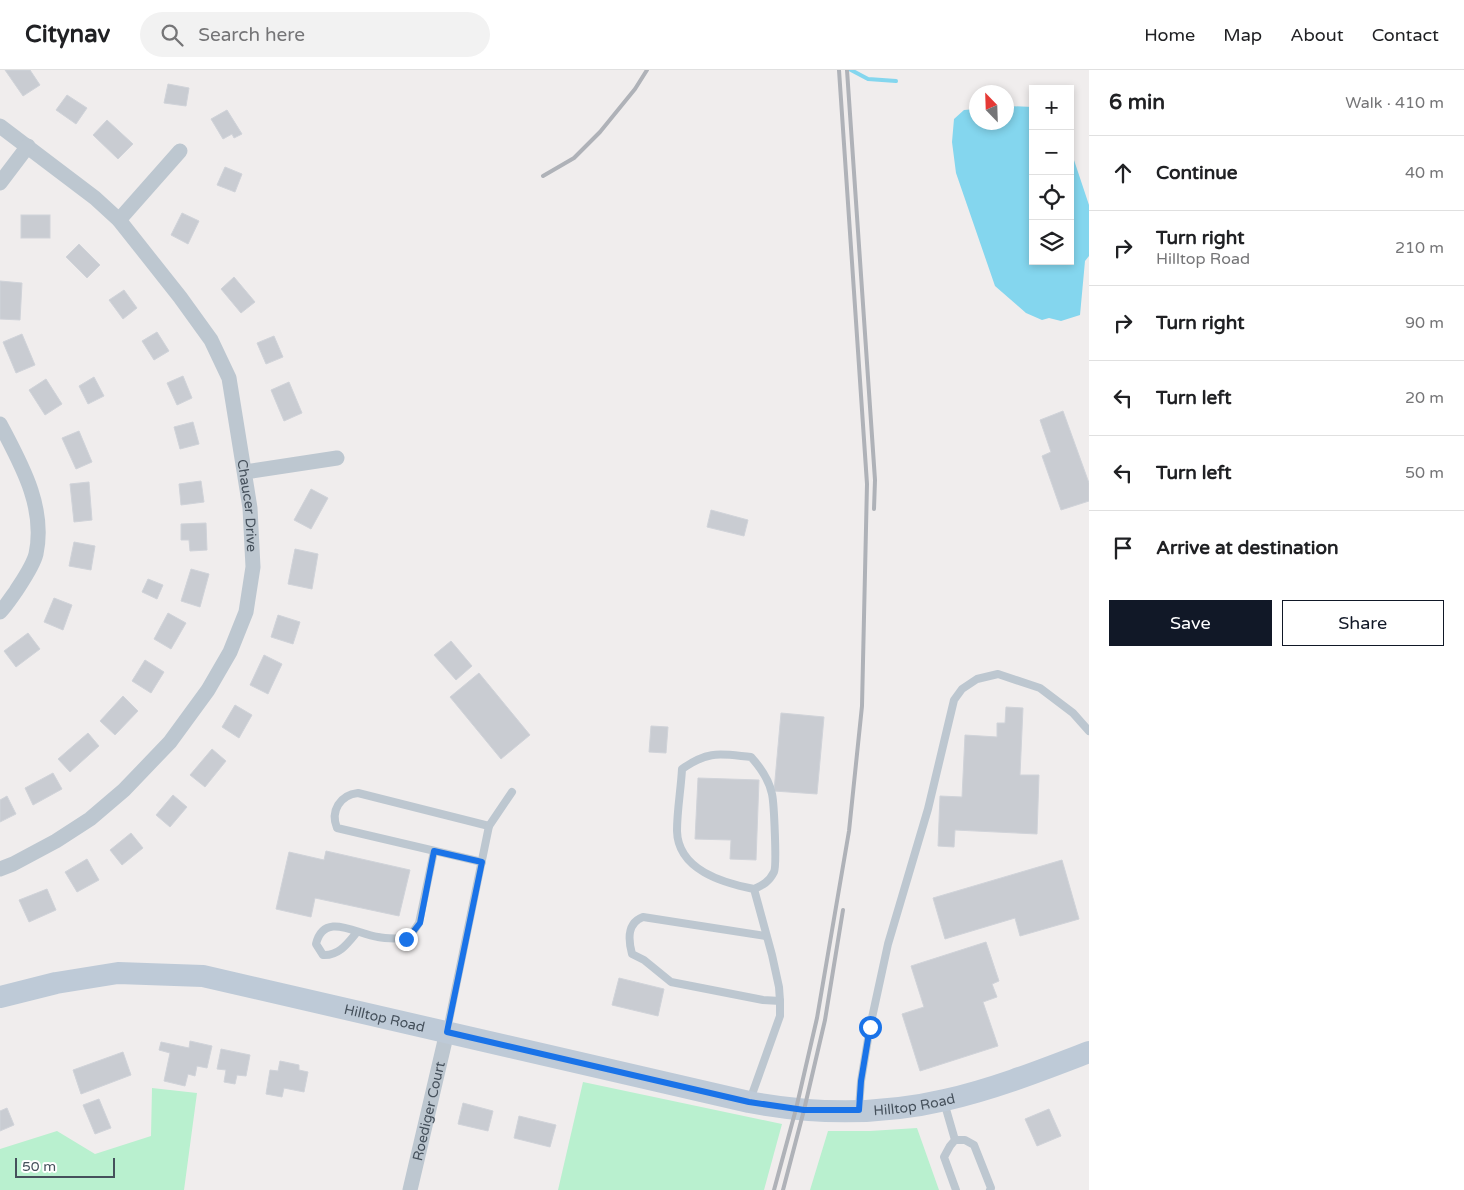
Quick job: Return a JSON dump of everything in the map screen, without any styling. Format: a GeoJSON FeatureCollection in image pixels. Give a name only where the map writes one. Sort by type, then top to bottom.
{"type":"FeatureCollection","features":[{"type":"Feature","properties":{"kind":"main road","name":"Hilltop Road"},"geometry":{"type":"LineString","coordinates":[[0,997],[56,983],[118,973],[203,976],[749,1102],[804,1110],[894,1108],[943,1100],[1031,1073],[1089,1052]]}},
{"type":"Feature","properties":{"kind":"street","name":"Chaucer Drive"},"geometry":{"type":"LineString","coordinates":[[0,126],[95,198],[119,220],[210,340],[229,378],[250,508],[254,567],[246,612],[230,652],[208,690],[170,742],[124,790],[90,819],[56,841],[0,869]]}},
{"type":"Feature","properties":{"kind":"street"},"geometry":{"type":"LineString","coordinates":[[0,183],[28,146]]}},
{"type":"Feature","properties":{"kind":"street"},"geometry":{"type":"LineString","coordinates":[[119,220],[180,151]]}},
{"type":"Feature","properties":{"kind":"street"},"geometry":{"type":"LineString","coordinates":[[0,424],[32,490],[38,525],[36,555],[23,580],[0,612]]}},
{"type":"Feature","properties":{"kind":"street"},"geometry":{"type":"LineString","coordinates":[[245,472],[337,458]]}},
{"type":"Feature","properties":{"kind":"street","name":"Roediger Court"},"geometry":{"type":"LineString","coordinates":[[410,1190],[447,1032]]}},
{"type":"Feature","properties":{"kind":"lane"},"geometry":{"type":"LineString","coordinates":[[859,1110],[861,1081],[870,1027],[888,944],[928,809],[954,700],[962,690],[977,680],[998,674],[1040,688],[1073,713],[1089,731]]}},
{"type":"Feature","properties":{"kind":"lane"},"geometry":{"type":"LineString","coordinates":[[714,753],[751,757],[761,769],[767,781],[772,796],[775,870],[768,882],[754,889],[728,884],[702,872],[687,857],[680,845],[677,832],[682,769],[697,759],[714,753]]}},
{"type":"Feature","properties":{"kind":"lane"},"geometry":{"type":"LineString","coordinates":[[447,1032],[489,826],[512,792]]}},
{"type":"Feature","properties":{"kind":"lane"},"geometry":{"type":"LineString","coordinates":[[482,862],[337,828],[333,819],[337,804],[349,794],[358,793],[489,826]]}},
{"type":"Feature","properties":{"kind":"lane"},"geometry":{"type":"LineString","coordinates":[[357,932],[342,949],[331,956],[323,955],[316,944],[318,935],[324,929],[332,926],[378,937],[406,939],[420,923],[434,851]]}},
{"type":"Feature","properties":{"kind":"lane"},"geometry":{"type":"LineString","coordinates":[[749,1102],[780,1016],[779,987],[754,889]]}},
{"type":"Feature","properties":{"kind":"lane"},"geometry":{"type":"LineString","coordinates":[[766,936],[644,917],[636,920],[630,927],[630,946],[632,954],[644,960],[671,982],[763,1000],[780,1001]]}},
{"type":"Feature","properties":{"kind":"lane"},"geometry":{"type":"LineString","coordinates":[[943,1100],[955,1140]]}},
{"type":"Feature","properties":{"kind":"lane"},"geometry":{"type":"LineString","coordinates":[[955,1140],[965,1140],[974,1145],[991,1188],[990,1190]]}},
{"type":"Feature","properties":{"kind":"lane"},"geometry":{"type":"LineString","coordinates":[[955,1140],[944,1157],[956,1190]]}},
{"type":"Feature","properties":{"kind":"green space"},"geometry":{"type":"Polygon","coordinates":[[[583,1082],[782,1124],[764,1190],[558,1190],[583,1082]]]}},
{"type":"Feature","properties":{"kind":"green space"},"geometry":{"type":"Polygon","coordinates":[[[152,1088],[197,1093],[184,1190],[0,1190],[0,1149],[57,1131],[95,1154],[151,1136],[152,1088]]]}},
{"type":"Feature","properties":{"kind":"green space"},"geometry":{"type":"Polygon","coordinates":[[[917,1128],[939,1190],[810,1190],[828,1131],[917,1128]]]}},
{"type":"Feature","properties":{"kind":"water"},"geometry":{"type":"Polygon","coordinates":[[[1014,106],[1029,107],[1029,265],[1074,265],[1074,160],[1089,205],[1089,256],[1085,261],[1080,315],[1061,321],[1049,318],[1042,320],[1026,313],[995,286],[956,173],[952,142],[954,119],[964,110],[969,110],[969,130],[1014,130],[1014,106]]]}},
{"type":"Feature","properties":{"kind":"building"},"geometry":{"type":"Polygon","coordinates":[[[5,70],[30,70],[40,85],[23,96],[5,70]]]}},
{"type":"Feature","properties":{"kind":"building"},"geometry":{"type":"Polygon","coordinates":[[[168,84],[189,88],[186,106],[164,103],[168,84]]]}},
{"type":"Feature","properties":{"kind":"building"},"geometry":{"type":"Polygon","coordinates":[[[67,95],[87,108],[76,124],[56,110],[67,95]]]}},
{"type":"Feature","properties":{"kind":"building"},"geometry":{"type":"Polygon","coordinates":[[[227,110],[242,134],[234,138],[232,134],[223,139],[211,119],[227,110]]]}},
{"type":"Feature","properties":{"kind":"building"},"geometry":{"type":"Polygon","coordinates":[[[107,120],[133,144],[118,159],[93,135],[107,120]]]}},
{"type":"Feature","properties":{"kind":"building"},"geometry":{"type":"Polygon","coordinates":[[[225,167],[242,174],[235,192],[217,185],[225,167]]]}},
{"type":"Feature","properties":{"kind":"building"},"geometry":{"type":"Polygon","coordinates":[[[182,213],[199,221],[188,244],[171,235],[182,213]]]}},
{"type":"Feature","properties":{"kind":"building"},"geometry":{"type":"Polygon","coordinates":[[[21,215],[50,215],[50,238],[21,238],[21,215]]]}},
{"type":"Feature","properties":{"kind":"building"},"geometry":{"type":"Polygon","coordinates":[[[79,244],[100,265],[87,278],[66,257],[79,244]]]}},
{"type":"Feature","properties":{"kind":"building"},"geometry":{"type":"Polygon","coordinates":[[[234,277],[255,302],[241,313],[221,289],[234,277]]]}},
{"type":"Feature","properties":{"kind":"building"},"geometry":{"type":"Polygon","coordinates":[[[0,281],[22,283],[20,320],[0,319],[0,281]]]}},
{"type":"Feature","properties":{"kind":"building"},"geometry":{"type":"Polygon","coordinates":[[[124,290],[137,308],[123,319],[109,300],[124,290]]]}},
{"type":"Feature","properties":{"kind":"building"},"geometry":{"type":"Polygon","coordinates":[[[157,332],[169,351],[154,360],[142,341],[157,332]]]}},
{"type":"Feature","properties":{"kind":"building"},"geometry":{"type":"Polygon","coordinates":[[[22,334],[35,365],[16,373],[3,342],[22,334]]]}},
{"type":"Feature","properties":{"kind":"building"},"geometry":{"type":"Polygon","coordinates":[[[274,336],[283,357],[266,364],[257,343],[274,336]]]}},
{"type":"Feature","properties":{"kind":"building"},"geometry":{"type":"Polygon","coordinates":[[[183,376],[192,398],[177,405],[167,383],[183,376]]]}},
{"type":"Feature","properties":{"kind":"building"},"geometry":{"type":"Polygon","coordinates":[[[94,377],[104,396],[88,404],[79,386],[94,377]]]}},
{"type":"Feature","properties":{"kind":"building"},"geometry":{"type":"Polygon","coordinates":[[[46,379],[62,404],[45,415],[29,390],[46,379]]]}},
{"type":"Feature","properties":{"kind":"building"},"geometry":{"type":"Polygon","coordinates":[[[289,382],[302,413],[284,421],[271,390],[289,382]]]}},
{"type":"Feature","properties":{"kind":"building"},"geometry":{"type":"Polygon","coordinates":[[[1063,411],[1089,483],[1089,501],[1061,510],[1042,456],[1051,452],[1040,420],[1063,411]]]}},
{"type":"Feature","properties":{"kind":"building"},"geometry":{"type":"Polygon","coordinates":[[[193,422],[199,444],[180,449],[174,427],[193,422]]]}},
{"type":"Feature","properties":{"kind":"building"},"geometry":{"type":"Polygon","coordinates":[[[79,431],[92,462],[76,469],[62,438],[79,431]]]}},
{"type":"Feature","properties":{"kind":"building"},"geometry":{"type":"Polygon","coordinates":[[[201,481],[204,502],[181,505],[179,484],[201,481]]]}},
{"type":"Feature","properties":{"kind":"building"},"geometry":{"type":"Polygon","coordinates":[[[89,482],[92,520],[74,522],[70,484],[89,482]]]}},
{"type":"Feature","properties":{"kind":"building"},"geometry":{"type":"Polygon","coordinates":[[[311,489],[328,498],[311,529],[294,520],[311,489]]]}},
{"type":"Feature","properties":{"kind":"building"},"geometry":{"type":"Polygon","coordinates":[[[711,510],[748,520],[744,536],[707,527],[711,510]]]}},
{"type":"Feature","properties":{"kind":"building"},"geometry":{"type":"Polygon","coordinates":[[[206,523],[207,550],[190,551],[189,540],[181,540],[181,524],[206,523]]]}},
{"type":"Feature","properties":{"kind":"building"},"geometry":{"type":"Polygon","coordinates":[[[74,542],[95,546],[91,570],[69,566],[74,542]]]}},
{"type":"Feature","properties":{"kind":"building"},"geometry":{"type":"Polygon","coordinates":[[[295,549],[318,554],[312,589],[288,584],[295,549]]]}},
{"type":"Feature","properties":{"kind":"building"},"geometry":{"type":"Polygon","coordinates":[[[191,569],[209,574],[200,607],[181,601],[191,569]]]}},
{"type":"Feature","properties":{"kind":"building"},"geometry":{"type":"Polygon","coordinates":[[[148,579],[163,585],[157,599],[142,592],[148,579]]]}},
{"type":"Feature","properties":{"kind":"building"},"geometry":{"type":"Polygon","coordinates":[[[54,598],[72,605],[63,630],[44,622],[54,598]]]}},
{"type":"Feature","properties":{"kind":"building"},"geometry":{"type":"Polygon","coordinates":[[[168,613],[186,623],[171,649],[154,639],[168,613]]]}},
{"type":"Feature","properties":{"kind":"building"},"geometry":{"type":"Polygon","coordinates":[[[278,615],[300,622],[293,644],[271,637],[278,615]]]}},
{"type":"Feature","properties":{"kind":"building"},"geometry":{"type":"Polygon","coordinates":[[[28,633],[40,649],[16,667],[4,651],[28,633]]]}},
{"type":"Feature","properties":{"kind":"building"},"geometry":{"type":"Polygon","coordinates":[[[451,641],[472,666],[456,680],[434,655],[451,641]]]}},
{"type":"Feature","properties":{"kind":"building"},"geometry":{"type":"Polygon","coordinates":[[[264,655],[282,664],[268,694],[250,685],[264,655]]]}},
{"type":"Feature","properties":{"kind":"building"},"geometry":{"type":"Polygon","coordinates":[[[145,660],[164,672],[151,693],[132,681],[145,660]]]}},
{"type":"Feature","properties":{"kind":"building"},"geometry":{"type":"Polygon","coordinates":[[[479,673],[530,735],[501,759],[450,697],[479,673]]]}},
{"type":"Feature","properties":{"kind":"building"},"geometry":{"type":"Polygon","coordinates":[[[123,696],[138,711],[115,735],[100,721],[123,696]]]}},
{"type":"Feature","properties":{"kind":"building"},"geometry":{"type":"Polygon","coordinates":[[[235,705],[252,715],[239,738],[222,727],[235,705]]]}},
{"type":"Feature","properties":{"kind":"building"},"geometry":{"type":"Polygon","coordinates":[[[1006,707],[1023,708],[1020,775],[1039,775],[1037,834],[955,830],[954,847],[938,846],[940,796],[962,797],[965,735],[997,737],[997,723],[1005,723],[1006,707]]]}},
{"type":"Feature","properties":{"kind":"building"},"geometry":{"type":"Polygon","coordinates":[[[781,713],[824,717],[817,794],[774,791],[781,713]]]}},
{"type":"Feature","properties":{"kind":"building"},"geometry":{"type":"Polygon","coordinates":[[[651,726],[668,727],[666,753],[649,752],[651,726]]]}},
{"type":"Feature","properties":{"kind":"building"},"geometry":{"type":"Polygon","coordinates":[[[88,733],[99,746],[70,772],[58,759],[88,733]]]}},
{"type":"Feature","properties":{"kind":"building"},"geometry":{"type":"Polygon","coordinates":[[[212,749],[226,761],[205,787],[190,775],[212,749]]]}},
{"type":"Feature","properties":{"kind":"building"},"geometry":{"type":"Polygon","coordinates":[[[53,773],[62,789],[33,805],[25,788],[53,773]]]}},
{"type":"Feature","properties":{"kind":"building"},"geometry":{"type":"Polygon","coordinates":[[[698,778],[759,780],[756,860],[730,859],[731,840],[695,839],[698,778]]]}},
{"type":"Feature","properties":{"kind":"building"},"geometry":{"type":"Polygon","coordinates":[[[173,795],[187,807],[170,827],[156,815],[173,795]]]}},
{"type":"Feature","properties":{"kind":"building"},"geometry":{"type":"Polygon","coordinates":[[[7,796],[16,814],[0,822],[0,800],[7,796]]]}},
{"type":"Feature","properties":{"kind":"building"},"geometry":{"type":"Polygon","coordinates":[[[131,833],[143,848],[122,865],[110,850],[131,833]]]}},
{"type":"Feature","properties":{"kind":"building"},"geometry":{"type":"Polygon","coordinates":[[[326,851],[410,870],[399,916],[315,898],[311,917],[276,909],[289,852],[324,860],[326,851]]]}},
{"type":"Feature","properties":{"kind":"building"},"geometry":{"type":"Polygon","coordinates":[[[87,859],[99,880],[77,892],[65,872],[87,859]]]}},
{"type":"Feature","properties":{"kind":"building"},"geometry":{"type":"Polygon","coordinates":[[[1062,860],[1079,919],[1020,936],[1015,918],[945,939],[933,898],[1062,860]]]}},
{"type":"Feature","properties":{"kind":"building"},"geometry":{"type":"Polygon","coordinates":[[[47,889],[56,910],[29,922],[19,900],[47,889]]]}},
{"type":"Feature","properties":{"kind":"building"},"geometry":{"type":"Polygon","coordinates":[[[986,942],[999,981],[992,984],[997,997],[983,1002],[998,1046],[920,1071],[902,1014],[924,1007],[911,966],[986,942]]]}},
{"type":"Feature","properties":{"kind":"building"},"geometry":{"type":"Polygon","coordinates":[[[619,978],[664,989],[658,1016],[612,1005],[619,978]]]}},
{"type":"Feature","properties":{"kind":"building"},"geometry":{"type":"Polygon","coordinates":[[[190,1041],[212,1046],[207,1068],[197,1066],[195,1076],[188,1074],[185,1086],[164,1081],[170,1053],[159,1050],[161,1042],[189,1048],[190,1041]]]}},
{"type":"Feature","properties":{"kind":"building"},"geometry":{"type":"Polygon","coordinates":[[[221,1049],[250,1055],[246,1076],[237,1075],[235,1084],[224,1082],[226,1070],[217,1069],[221,1049]]]}},
{"type":"Feature","properties":{"kind":"building"},"geometry":{"type":"Polygon","coordinates":[[[123,1052],[131,1075],[81,1094],[73,1070],[123,1052]]]}},
{"type":"Feature","properties":{"kind":"building"},"geometry":{"type":"Polygon","coordinates":[[[280,1061],[299,1065],[299,1070],[308,1072],[304,1092],[284,1088],[282,1097],[266,1094],[270,1070],[278,1071],[280,1061]]]}},
{"type":"Feature","properties":{"kind":"building"},"geometry":{"type":"Polygon","coordinates":[[[99,1099],[111,1128],[95,1134],[83,1105],[99,1099]]]}},
{"type":"Feature","properties":{"kind":"building"},"geometry":{"type":"Polygon","coordinates":[[[463,1103],[493,1111],[488,1131],[458,1124],[463,1103]]]}},
{"type":"Feature","properties":{"kind":"building"},"geometry":{"type":"Polygon","coordinates":[[[7,1108],[14,1125],[0,1131],[0,1111],[7,1108]]]}},
{"type":"Feature","properties":{"kind":"building"},"geometry":{"type":"Polygon","coordinates":[[[1049,1109],[1061,1136],[1037,1146],[1025,1119],[1049,1109]]]}},
{"type":"Feature","properties":{"kind":"building"},"geometry":{"type":"Polygon","coordinates":[[[519,1116],[556,1125],[550,1147],[514,1138],[519,1116]]]}},
{"type":"Feature","properties":{"kind":"waterway"},"geometry":{"type":"LineString","coordinates":[[851,70],[868,79],[896,81]]}},
{"type":"Feature","properties":{"kind":"railway"},"geometry":{"type":"LineString","coordinates":[[543,176],[574,158],[600,132],[635,89],[647,70]]}},
{"type":"Feature","properties":{"kind":"railway"},"geometry":{"type":"LineString","coordinates":[[774,1190],[796,1109],[817,1018],[849,831],[862,706],[867,484],[839,70]]}},
{"type":"Feature","properties":{"kind":"railway"},"geometry":{"type":"LineString","coordinates":[[847,70],[875,480],[874,509]]}},
{"type":"Feature","properties":{"kind":"railway"},"geometry":{"type":"LineString","coordinates":[[783,1190],[825,1020],[843,910]]}},
{"type":"Feature","properties":{"kind":"route"},"geometry":{"type":"LineString","coordinates":[[406,939],[420,923],[434,851],[482,862],[447,1032],[749,1102],[804,1110],[859,1110],[861,1081],[870,1027]]}}]}
